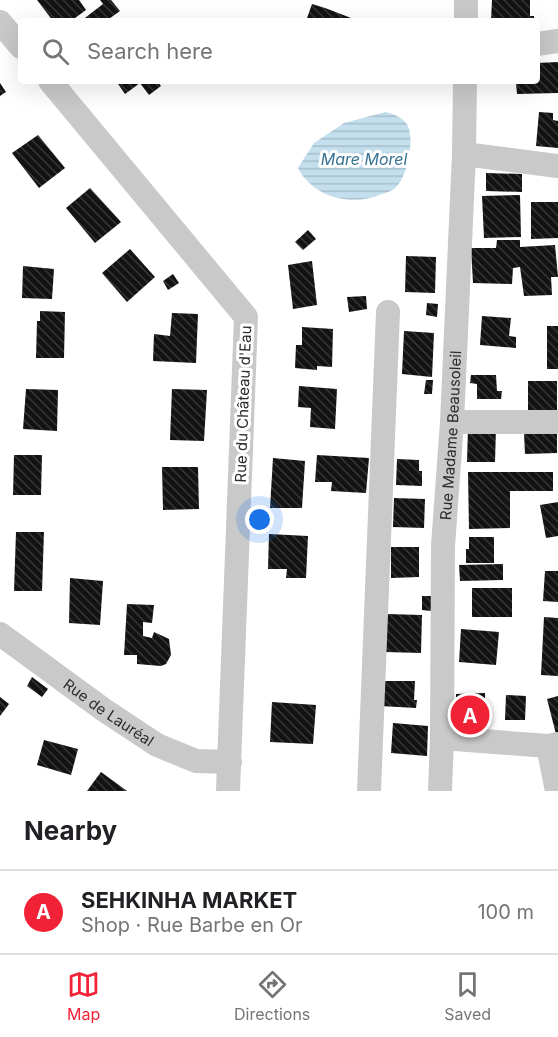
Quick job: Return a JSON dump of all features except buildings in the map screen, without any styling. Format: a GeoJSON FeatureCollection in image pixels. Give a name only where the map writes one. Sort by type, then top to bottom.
{"type":"FeatureCollection","features":[{"type":"Feature","properties":{"kind":"street"},"geometry":{"type":"LineString","coordinates":[[466,0],[466,18]]}},
{"type":"Feature","properties":{"kind":"street"},"geometry":{"type":"LineString","coordinates":[[0,22],[18,43]]}},
{"type":"Feature","properties":{"kind":"street"},"geometry":{"type":"LineString","coordinates":[[540,44],[558,41]]}},
{"type":"Feature","properties":{"kind":"street","name":"Rue du Château d'Eau"},"geometry":{"type":"LineString","coordinates":[[52,84],[246,317],[228,791]]}},
{"type":"Feature","properties":{"kind":"street","name":"Rue Madame Beausoleil"},"geometry":{"type":"LineString","coordinates":[[440,791],[443,546],[452,422],[465,84]]}},
{"type":"Feature","properties":{"kind":"street"},"geometry":{"type":"LineString","coordinates":[[464,154],[558,166]]}},
{"type":"Feature","properties":{"kind":"street"},"geometry":{"type":"LineString","coordinates":[[369,791],[388,312]]}},
{"type":"Feature","properties":{"kind":"street"},"geometry":{"type":"LineString","coordinates":[[452,422],[558,422]]}},
{"type":"Feature","properties":{"kind":"street","name":"Rue de Lauréal"},"geometry":{"type":"LineString","coordinates":[[0,633],[104,710],[158,745],[196,761],[230,762]]}},
{"type":"Feature","properties":{"kind":"street"},"geometry":{"type":"LineString","coordinates":[[442,738],[553,745],[557,791]]}},
{"type":"Feature","properties":{"kind":"water","name":"Mare Morel"},"geometry":{"type":"Polygon","coordinates":[[[385,112],[404,121],[409,129],[409,156],[400,183],[387,192],[359,200],[335,197],[313,187],[298,168],[314,143],[344,123],[385,112]]]}},
{"type":"Feature","properties":{"kind":"place","name":"SEHKINHA MARKET"},"geometry":{"type":"Point","coordinates":[470,715]}}]}
